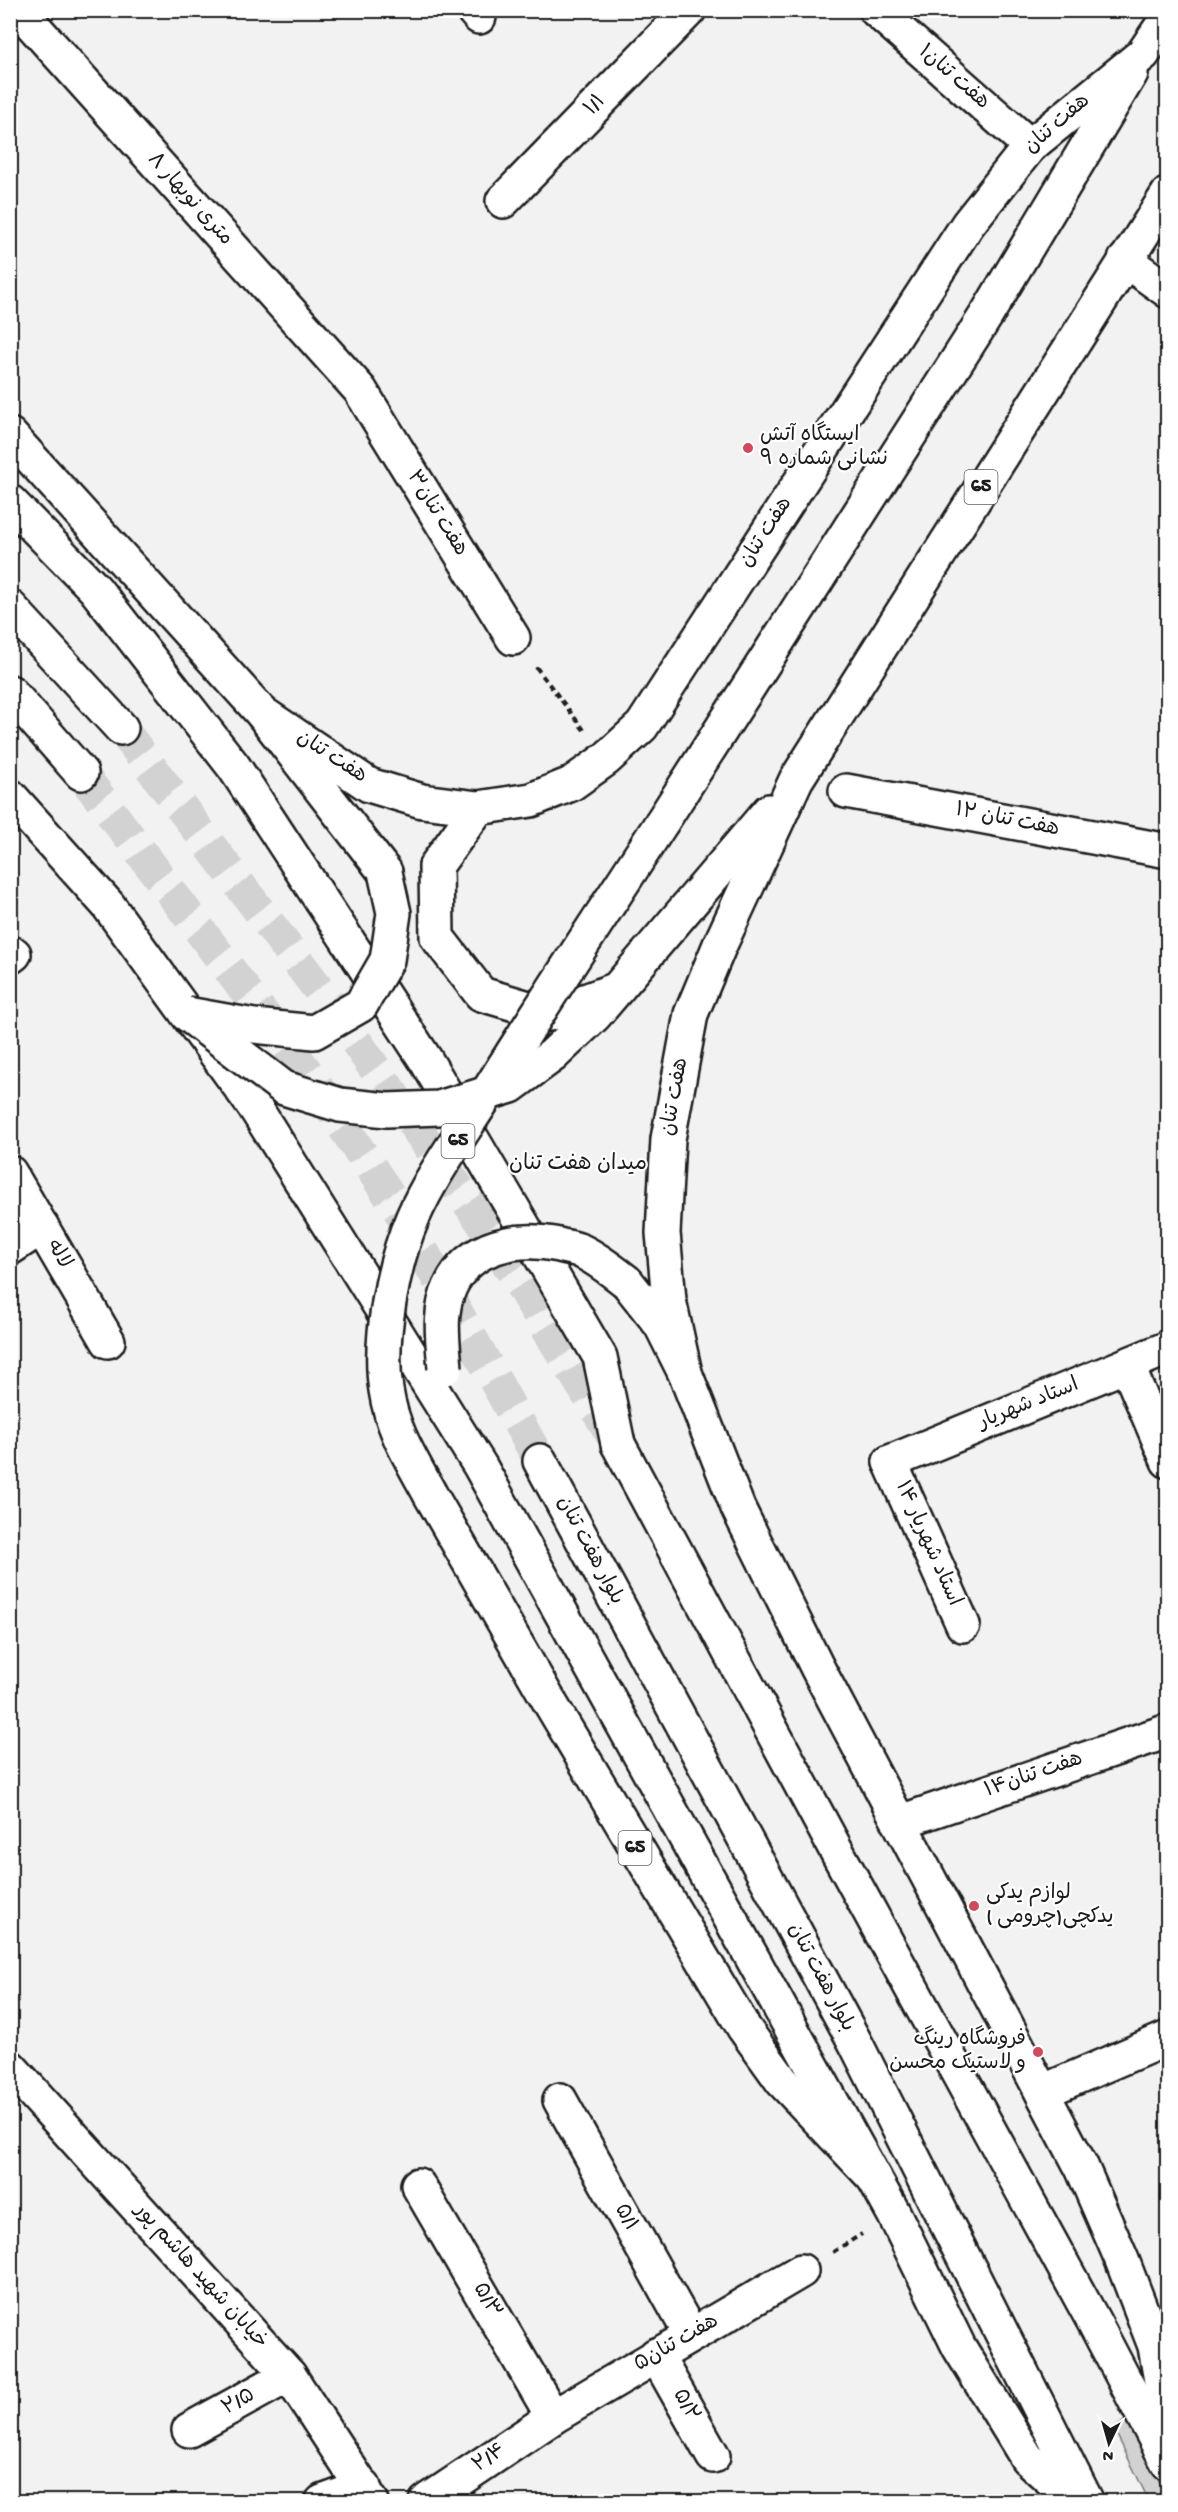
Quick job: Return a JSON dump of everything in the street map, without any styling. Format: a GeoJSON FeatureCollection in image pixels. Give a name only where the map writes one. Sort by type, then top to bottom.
{"type":"FeatureCollection","features":[{"type":"Feature","properties":{"kind":"main road","name":"۸ متری نوبهار"},"geometry":{"type":"LineString","coordinates":[[19,10],[360,390]]}},
{"type":"Feature","properties":{"kind":"main road","name":"۱/۱"},"geometry":{"type":"LineString","coordinates":[[503,201],[689,10]]}},
{"type":"Feature","properties":{"kind":"main road","name":"هفت تنان۱"},"geometry":{"type":"LineString","coordinates":[[876,10],[1030,146]]}},
{"type":"Feature","properties":{"kind":"main road","name":"هفت تنان"},"geometry":{"type":"LineString","coordinates":[[262,713],[369,785],[422,801],[478,808],[531,800],[571,784],[606,759],[642,726],[968,224],[1030,146],[1143,54],[1167,17]]}},
{"type":"Feature","properties":{"kind":"main road","name":"65"},"geometry":{"type":"LineString","coordinates":[[1076,2502],[1027,2458],[960,2347],[874,2178],[782,2081],[744,2028],[564,1727],[394,1427],[385,1388],[384,1353],[390,1294],[402,1248],[413,1216],[436,1176],[504,1066],[981,324],[1143,54]]}},
{"type":"Feature","properties":{"kind":"main road","name":"هفت تنان"},"geometry":{"type":"LineString","coordinates":[[685,1373],[669,1300],[663,1233],[668,1139],[692,1014],[719,947],[796,780],[1167,194]]}},
{"type":"Feature","properties":{"kind":"main road"},"geometry":{"type":"LineString","coordinates":[[1125,260],[1167,291]]}},
{"type":"Feature","properties":{"kind":"main road","name":"هفت تنان۳"},"geometry":{"type":"LineString","coordinates":[[360,390],[513,638]]}},
{"type":"Feature","properties":{"kind":"main road"},"geometry":{"type":"LineString","coordinates":[[10,435],[262,713],[385,872],[394,913],[387,960],[360,1005],[314,1032],[254,1026],[187,1014]]}},
{"type":"Feature","properties":{"kind":"main road"},"geometry":{"type":"LineString","coordinates":[[10,502],[95,589],[234,767],[427,1062],[600,1358],[618,1444],[840,1858],[1094,2322],[1167,2463]]}},
{"type":"Feature","properties":{"kind":"main road"},"geometry":{"type":"LineString","coordinates":[[10,607],[121,728]]}},
{"type":"Feature","properties":{"kind":"main road"},"geometry":{"type":"LineString","coordinates":[[10,692],[81,772]]}},
{"type":"Feature","properties":{"kind":"main road"},"geometry":{"type":"LineString","coordinates":[[187,1014],[284,1088],[340,1105],[387,1110],[440,1108],[511,1086],[553,1055],[595,1015],[796,780]]}},
{"type":"Feature","properties":{"kind":"main road","name":"هفت تنان ۱۲"},"geometry":{"type":"LineString","coordinates":[[846,791],[1167,851]]}},
{"type":"Feature","properties":{"kind":"main road"},"geometry":{"type":"LineString","coordinates":[[10,796],[108,905],[256,1109],[480,1466],[874,2178]]}},
{"type":"Feature","properties":{"kind":"main road"},"geometry":{"type":"LineString","coordinates":[[478,808],[436,866],[437,937],[466,975],[481,994],[549,1014],[617,989]]}},
{"type":"Feature","properties":{"kind":"main road","name":"لاله ‍"},"geometry":{"type":"LineString","coordinates":[[10,1173],[108,1341]]}},
{"type":"Feature","properties":{"kind":"main road"},"geometry":{"type":"LineString","coordinates":[[10,1248],[42,1227]]}},
{"type":"Feature","properties":{"kind":"main road"},"geometry":{"type":"LineString","coordinates":[[480,1466],[450,1393],[445,1368],[442,1322],[449,1288],[462,1268],[485,1250],[512,1242],[548,1243],[580,1250],[627,1282],[661,1325],[685,1373]]}},
{"type":"Feature","properties":{"kind":"main road","name":"استاد شهریار"},"geometry":{"type":"LineString","coordinates":[[890,1462],[1167,1348]]}},
{"type":"Feature","properties":{"kind":"main road"},"geometry":{"type":"LineString","coordinates":[[1127,1365],[1167,1461]]}},
{"type":"Feature","properties":{"kind":"main road","name":"65"},"geometry":{"type":"LineString","coordinates":[[685,1373],[738,1508],[818,1667],[1082,2168],[1122,2260],[1155,2346],[1167,2422]]}},
{"type":"Feature","properties":{"kind":"main road","name":"بلوار هفت تنان"},"geometry":{"type":"LineString","coordinates":[[540,1461],[856,2044],[1087,2502]]}},
{"type":"Feature","properties":{"kind":"main road","name":"استاد شهریار ۱۴"},"geometry":{"type":"LineString","coordinates":[[890,1462],[963,1625]]}},
{"type":"Feature","properties":{"kind":"main road","name":"هفت تنان۱۴"},"geometry":{"type":"LineString","coordinates":[[900,1822],[1167,1731]]}},
{"type":"Feature","properties":{"kind":"main road"},"geometry":{"type":"LineString","coordinates":[[1042,2092],[1167,2038]]}},
{"type":"Feature","properties":{"kind":"main road","name":"خیابان شهید هاشم پور"},"geometry":{"type":"LineString","coordinates":[[10,2067],[289,2375],[368,2494]]}},
{"type":"Feature","properties":{"kind":"main road","name":"۵/۱"},"geometry":{"type":"LineString","coordinates":[[560,2100],[691,2335]]}},
{"type":"Feature","properties":{"kind":"main road","name":"۵/۳"},"geometry":{"type":"LineString","coordinates":[[418,2185],[553,2417]]}},
{"type":"Feature","properties":{"kind":"main road","name":"هفت تنان۵"},"geometry":{"type":"LineString","coordinates":[[553,2417],[801,2271]]}},
{"type":"Feature","properties":{"kind":"main road","name":"۵/۲"},"geometry":{"type":"LineString","coordinates":[[656,2355],[713,2456]]}},
{"type":"Feature","properties":{"kind":"main road","name":"۲/۵"},"geometry":{"type":"LineString","coordinates":[[189,2430],[289,2375]]}},
{"type":"Feature","properties":{"kind":"main road","name":"۲/۴"},"geometry":{"type":"LineString","coordinates":[[426,2502],[553,2417]]}},
{"type":"Feature","properties":{"kind":"main road"},"geometry":{"type":"LineString","coordinates":[[322,2502],[368,2494]]}},
{"type":"Feature","properties":{"kind":"path"},"geometry":{"type":"LineString","coordinates":[[513,638],[606,759]]}},
{"type":"Feature","properties":{"kind":"path"},"geometry":{"type":"LineString","coordinates":[[801,2271],[894,2214]]}},
{"type":"Feature","properties":{"kind":"shaded area"},"geometry":{"type":"Polygon","coordinates":[[[1129,2417],[1167,2501],[1149,2501],[1114,2429],[1129,2417]]]}},
{"type":"Feature","properties":{"kind":"tunnel"},"geometry":{"type":"LineString","coordinates":[[121,728],[332,1007],[486,1228],[617,1443]]}},
{"type":"Feature","properties":{"kind":"tunnel"},"geometry":{"type":"LineString","coordinates":[[81,773],[309,1075],[403,1216],[540,1461]]}},
{"type":"Feature","properties":{"kind":"place","name":"ایستگاه آتش نشانی شماره ۹"},"geometry":{"type":"Point","coordinates":[748,448]}},
{"type":"Feature","properties":{"kind":"place","name":"لوازم یدکی یدکچی(چرومی )"},"geometry":{"type":"Point","coordinates":[974,1906]}},
{"type":"Feature","properties":{"kind":"place","name":"فروشگاه رینگ و لاستیک محسن"},"geometry":{"type":"Point","coordinates":[1038,2052]}},
{"type":"Feature","properties":{"kind":"district","name":"میدان هفت تنان"},"geometry":{"type":"Point","coordinates":[578,1165]}}]}
